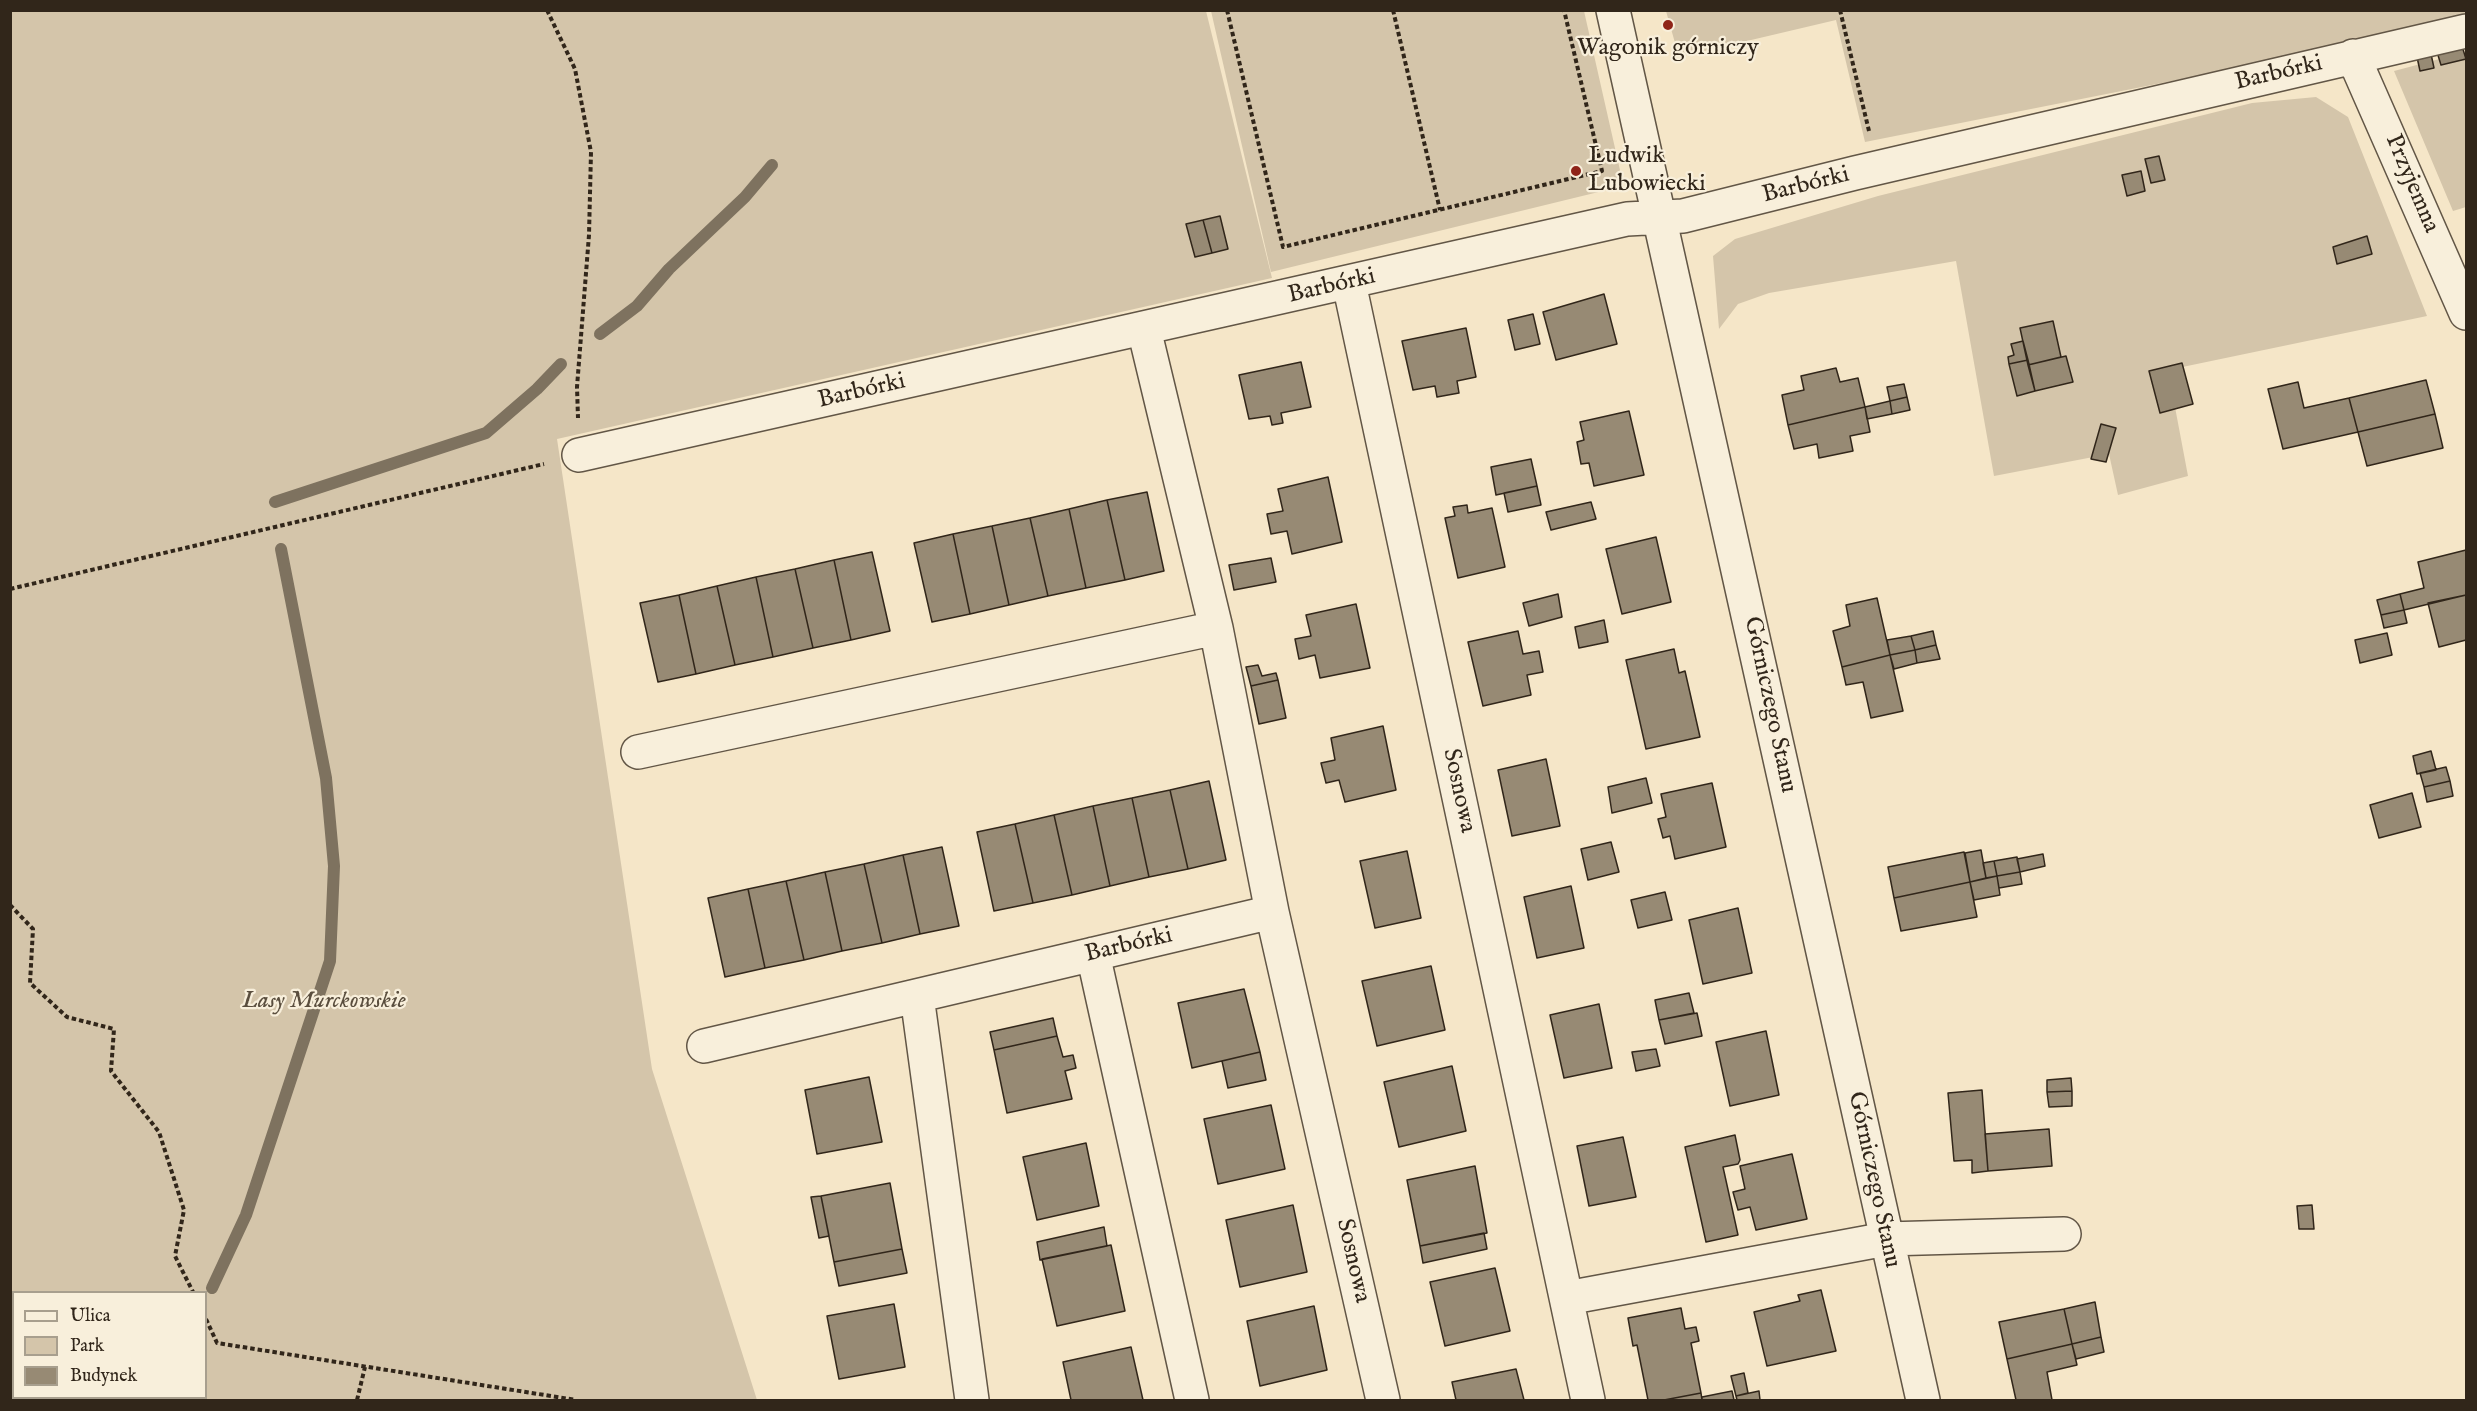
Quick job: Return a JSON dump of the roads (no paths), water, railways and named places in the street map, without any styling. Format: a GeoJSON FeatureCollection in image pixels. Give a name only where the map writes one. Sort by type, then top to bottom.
{"type":"FeatureCollection","features":[{"type":"Feature","properties":{"kind":"street","name":"Górniczego Stanu"},"geometry":{"type":"LineString","coordinates":[[1613,10],[1923,1401]]}},
{"type":"Feature","properties":{"kind":"street","name":"Barbórki"},"geometry":{"type":"LineString","coordinates":[[579,456],[1627,219],[1642,216],[1660,218],[1683,216],[1886,166],[2466,31]]}},
{"type":"Feature","properties":{"kind":"street","name":"Przyjemna"},"geometry":{"type":"LineString","coordinates":[[2353,56],[2466,313]]}},
{"type":"Feature","properties":{"kind":"street","name":"Sosnowa"},"geometry":{"type":"LineString","coordinates":[[1349,283],[1588,1401]]}},
{"type":"Feature","properties":{"kind":"street"},"geometry":{"type":"LineString","coordinates":[[1144,329],[1216,628],[1272,912]]}},
{"type":"Feature","properties":{"kind":"street"},"geometry":{"type":"LineString","coordinates":[[638,752],[1216,628]]}},
{"type":"Feature","properties":{"kind":"street","name":"Barbórki"},"geometry":{"type":"LineString","coordinates":[[704,1046],[1272,912]]}},
{"type":"Feature","properties":{"kind":"street","name":"Sosnowa"},"geometry":{"type":"LineString","coordinates":[[1272,912],[1383,1401]]}},
{"type":"Feature","properties":{"kind":"street"},"geometry":{"type":"LineString","coordinates":[[1092,954],[1192,1401]]}},
{"type":"Feature","properties":{"kind":"street"},"geometry":{"type":"LineString","coordinates":[[917,996],[972,1401]]}},
{"type":"Feature","properties":{"kind":"street"},"geometry":{"type":"LineString","coordinates":[[1567,1298],[1886,1239],[2064,1234]]}},
{"type":"Feature","properties":{"kind":"waterway"},"geometry":{"type":"LineString","coordinates":[[600,334],[637,306],[669,269],[745,197],[772,165]]}},
{"type":"Feature","properties":{"kind":"waterway"},"geometry":{"type":"LineString","coordinates":[[275,502],[486,433],[537,389],[561,364]]}},
{"type":"Feature","properties":{"kind":"waterway"},"geometry":{"type":"LineString","coordinates":[[212,1288],[246,1215],[330,961],[334,866],[326,778],[281,549]]}},
{"type":"Feature","properties":{"kind":"place","name":"Wagonik górniczy"},"geometry":{"type":"Point","coordinates":[1668,25]}},
{"type":"Feature","properties":{"kind":"place","name":"Ludwik Lubowiecki"},"geometry":{"type":"Point","coordinates":[1576,171]}},
{"type":"Feature","properties":{"kind":"park label","name":"Lasy Murckowskie"},"geometry":{"type":"Point","coordinates":[324,1002]}}]}
